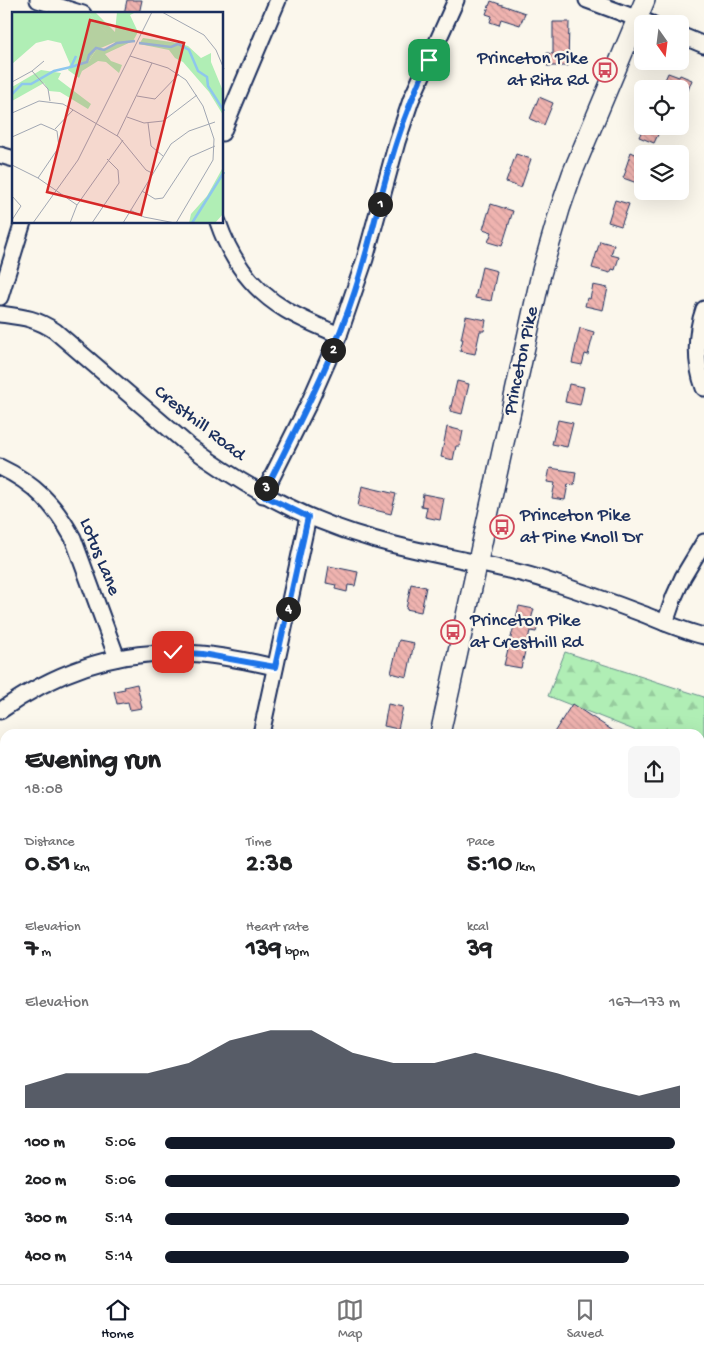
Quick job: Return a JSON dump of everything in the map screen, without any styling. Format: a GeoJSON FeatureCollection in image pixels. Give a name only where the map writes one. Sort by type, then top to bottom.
{"type":"FeatureCollection","features":[{"type":"Feature","properties":{"kind":"main road","name":"Princeton Pike"},"geometry":{"type":"LineString","coordinates":[[645,0],[645,15]]}},
{"type":"Feature","properties":{"kind":"main road","name":"Princeton Pike"},"geometry":{"type":"LineString","coordinates":[[441,729],[541,274],[572,174],[634,44]]}},
{"type":"Feature","properties":{"kind":"street"},"geometry":{"type":"LineString","coordinates":[[38,0],[77,12]]}},
{"type":"Feature","properties":{"kind":"street"},"geometry":{"type":"LineString","coordinates":[[85,12],[90,0]]}},
{"type":"Feature","properties":{"kind":"street"},"geometry":{"type":"LineString","coordinates":[[224,128],[278,0]]}},
{"type":"Feature","properties":{"kind":"street"},"geometry":{"type":"LineString","coordinates":[[263,495],[310,403],[339,335],[364,259],[397,142],[411,100],[456,0]]}},
{"type":"Feature","properties":{"kind":"street"},"geometry":{"type":"LineString","coordinates":[[587,0],[634,17]]}},
{"type":"Feature","properties":{"kind":"street"},"geometry":{"type":"LineString","coordinates":[[689,39],[704,45]]}},
{"type":"Feature","properties":{"kind":"street"},"geometry":{"type":"LineString","coordinates":[[0,297],[22,224]]}},
{"type":"Feature","properties":{"kind":"street"},"geometry":{"type":"LineString","coordinates":[[219,224],[225,242],[235,260],[259,290],[288,311],[339,335]]}},
{"type":"Feature","properties":{"kind":"street"},"geometry":{"type":"LineString","coordinates":[[704,309],[697,348],[698,365],[704,388]]}},
{"type":"Feature","properties":{"kind":"street","name":"Cresthill Road"},"geometry":{"type":"LineString","coordinates":[[0,314],[33,319],[45,323],[56,330],[188,445],[225,472],[263,495],[308,517],[374,540],[569,587],[704,636]]}},
{"type":"Feature","properties":{"kind":"street","name":"Lotus Lane"},"geometry":{"type":"LineString","coordinates":[[0,468],[24,481],[39,492],[64,521],[117,658]]}},
{"type":"Feature","properties":{"kind":"street"},"geometry":{"type":"LineString","coordinates":[[261,729],[308,517]]}},
{"type":"Feature","properties":{"kind":"street"},"geometry":{"type":"LineString","coordinates":[[665,623],[682,577],[704,542]]}},
{"type":"Feature","properties":{"kind":"street"},"geometry":{"type":"LineString","coordinates":[[0,712],[15,700],[40,685],[90,664],[117,658],[153,653],[192,653],[275,667]]}},
{"type":"Feature","properties":{"kind":"green space"},"geometry":{"type":"Polygon","coordinates":[[[565,652],[704,697],[704,729],[631,729],[548,696],[565,652]]]}},
{"type":"Feature","properties":{"kind":"building"},"geometry":{"type":"Polygon","coordinates":[[[127,0],[142,0],[139,12],[124,12],[127,0]]]}},
{"type":"Feature","properties":{"kind":"building"},"geometry":{"type":"Polygon","coordinates":[[[491,1],[525,13],[520,25],[501,19],[499,25],[490,22],[492,16],[486,14],[491,1]]]}},
{"type":"Feature","properties":{"kind":"building"},"geometry":{"type":"Polygon","coordinates":[[[553,22],[569,22],[568,66],[547,66],[547,53],[553,54],[553,22]]]}},
{"type":"Feature","properties":{"kind":"building"},"geometry":{"type":"Polygon","coordinates":[[[668,73],[692,80],[689,88],[689,80],[665,80],[668,73]]]}},
{"type":"Feature","properties":{"kind":"building"},"geometry":{"type":"Polygon","coordinates":[[[539,97],[553,103],[544,125],[530,119],[539,97]]]}},
{"type":"Feature","properties":{"kind":"building"},"geometry":{"type":"Polygon","coordinates":[[[640,135],[658,135],[654,143],[639,137],[640,135]]]}},
{"type":"Feature","properties":{"kind":"building"},"geometry":{"type":"Polygon","coordinates":[[[631,152],[634,153],[634,182],[623,178],[631,152]]]}},
{"type":"Feature","properties":{"kind":"building"},"geometry":{"type":"Polygon","coordinates":[[[516,154],[531,159],[521,188],[506,182],[516,154]]]}},
{"type":"Feature","properties":{"kind":"building"},"geometry":{"type":"Polygon","coordinates":[[[615,200],[629,204],[621,226],[608,222],[615,200]]]}},
{"type":"Feature","properties":{"kind":"building"},"geometry":{"type":"Polygon","coordinates":[[[491,204],[513,211],[502,246],[488,242],[492,232],[483,229],[491,204]]]}},
{"type":"Feature","properties":{"kind":"building"},"geometry":{"type":"Polygon","coordinates":[[[600,241],[614,245],[611,255],[619,257],[615,270],[612,269],[610,273],[592,268],[600,241]]]}},
{"type":"Feature","properties":{"kind":"building"},"geometry":{"type":"Polygon","coordinates":[[[482,267],[497,271],[491,301],[475,298],[482,267]]]}},
{"type":"Feature","properties":{"kind":"building"},"geometry":{"type":"Polygon","coordinates":[[[593,285],[608,288],[603,310],[585,306],[587,298],[590,299],[593,285]]]}},
{"type":"Feature","properties":{"kind":"building"},"geometry":{"type":"Polygon","coordinates":[[[466,316],[486,320],[484,331],[480,331],[475,354],[460,351],[466,316]]]}},
{"type":"Feature","properties":{"kind":"building"},"geometry":{"type":"Polygon","coordinates":[[[580,328],[594,332],[588,355],[585,354],[582,365],[572,363],[580,328]]]}},
{"type":"Feature","properties":{"kind":"building"},"geometry":{"type":"Polygon","coordinates":[[[457,381],[469,384],[462,414],[450,411],[457,381]]]}},
{"type":"Feature","properties":{"kind":"building"},"geometry":{"type":"Polygon","coordinates":[[[569,384],[584,387],[580,405],[565,402],[569,384]]]}},
{"type":"Feature","properties":{"kind":"building"},"geometry":{"type":"Polygon","coordinates":[[[558,420],[573,423],[567,447],[552,444],[558,420]]]}},
{"type":"Feature","properties":{"kind":"building"},"geometry":{"type":"Polygon","coordinates":[[[447,427],[463,431],[460,446],[456,446],[453,460],[441,457],[447,427]]]}},
{"type":"Feature","properties":{"kind":"building"},"geometry":{"type":"Polygon","coordinates":[[[550,468],[576,472],[574,485],[568,484],[565,500],[552,498],[555,483],[547,482],[550,468]]]}},
{"type":"Feature","properties":{"kind":"building"},"geometry":{"type":"Polygon","coordinates":[[[362,486],[396,494],[391,514],[358,506],[362,486]]]}},
{"type":"Feature","properties":{"kind":"building"},"geometry":{"type":"Polygon","coordinates":[[[423,494],[444,498],[440,520],[425,517],[427,507],[421,506],[423,494]]]}},
{"type":"Feature","properties":{"kind":"building"},"geometry":{"type":"Polygon","coordinates":[[[329,566],[358,572],[355,586],[348,585],[347,592],[335,589],[336,585],[326,583],[329,566]]]}},
{"type":"Feature","properties":{"kind":"building"},"geometry":{"type":"Polygon","coordinates":[[[411,584],[426,587],[421,612],[406,609],[411,584]]]}},
{"type":"Feature","properties":{"kind":"building"},"geometry":{"type":"Polygon","coordinates":[[[519,606],[534,609],[530,623],[538,624],[536,632],[530,631],[521,668],[504,665],[519,606]]]}},
{"type":"Feature","properties":{"kind":"building"},"geometry":{"type":"Polygon","coordinates":[[[399,640],[414,643],[407,677],[391,673],[399,640]]]}},
{"type":"Feature","properties":{"kind":"building"},"geometry":{"type":"Polygon","coordinates":[[[137,684],[142,708],[130,710],[128,702],[117,704],[114,691],[137,684]]]}},
{"type":"Feature","properties":{"kind":"building"},"geometry":{"type":"Polygon","coordinates":[[[388,704],[403,707],[398,729],[384,726],[388,704]]]}},
{"type":"Feature","properties":{"kind":"building"},"geometry":{"type":"Polygon","coordinates":[[[572,704],[610,729],[556,729],[572,704]]]}},
{"type":"Feature","properties":{"kind":"place","name":"Princeton Pike at Rita Rd"},"geometry":{"type":"Point","coordinates":[605,70]}},
{"type":"Feature","properties":{"kind":"place","name":"Princeton Pike at Pine Knoll Dr"},"geometry":{"type":"Point","coordinates":[502,527]}},
{"type":"Feature","properties":{"kind":"place","name":"Princeton Pike at Cresthill Rd"},"geometry":{"type":"Point","coordinates":[453,632]}},
{"type":"Feature","properties":{"kind":"route"},"geometry":{"type":"LineString","coordinates":[[173,652],[202,654],[275,667],[308,517],[263,495],[310,403],[339,335],[355,292],[397,142],[411,100],[429,60]]}}]}
